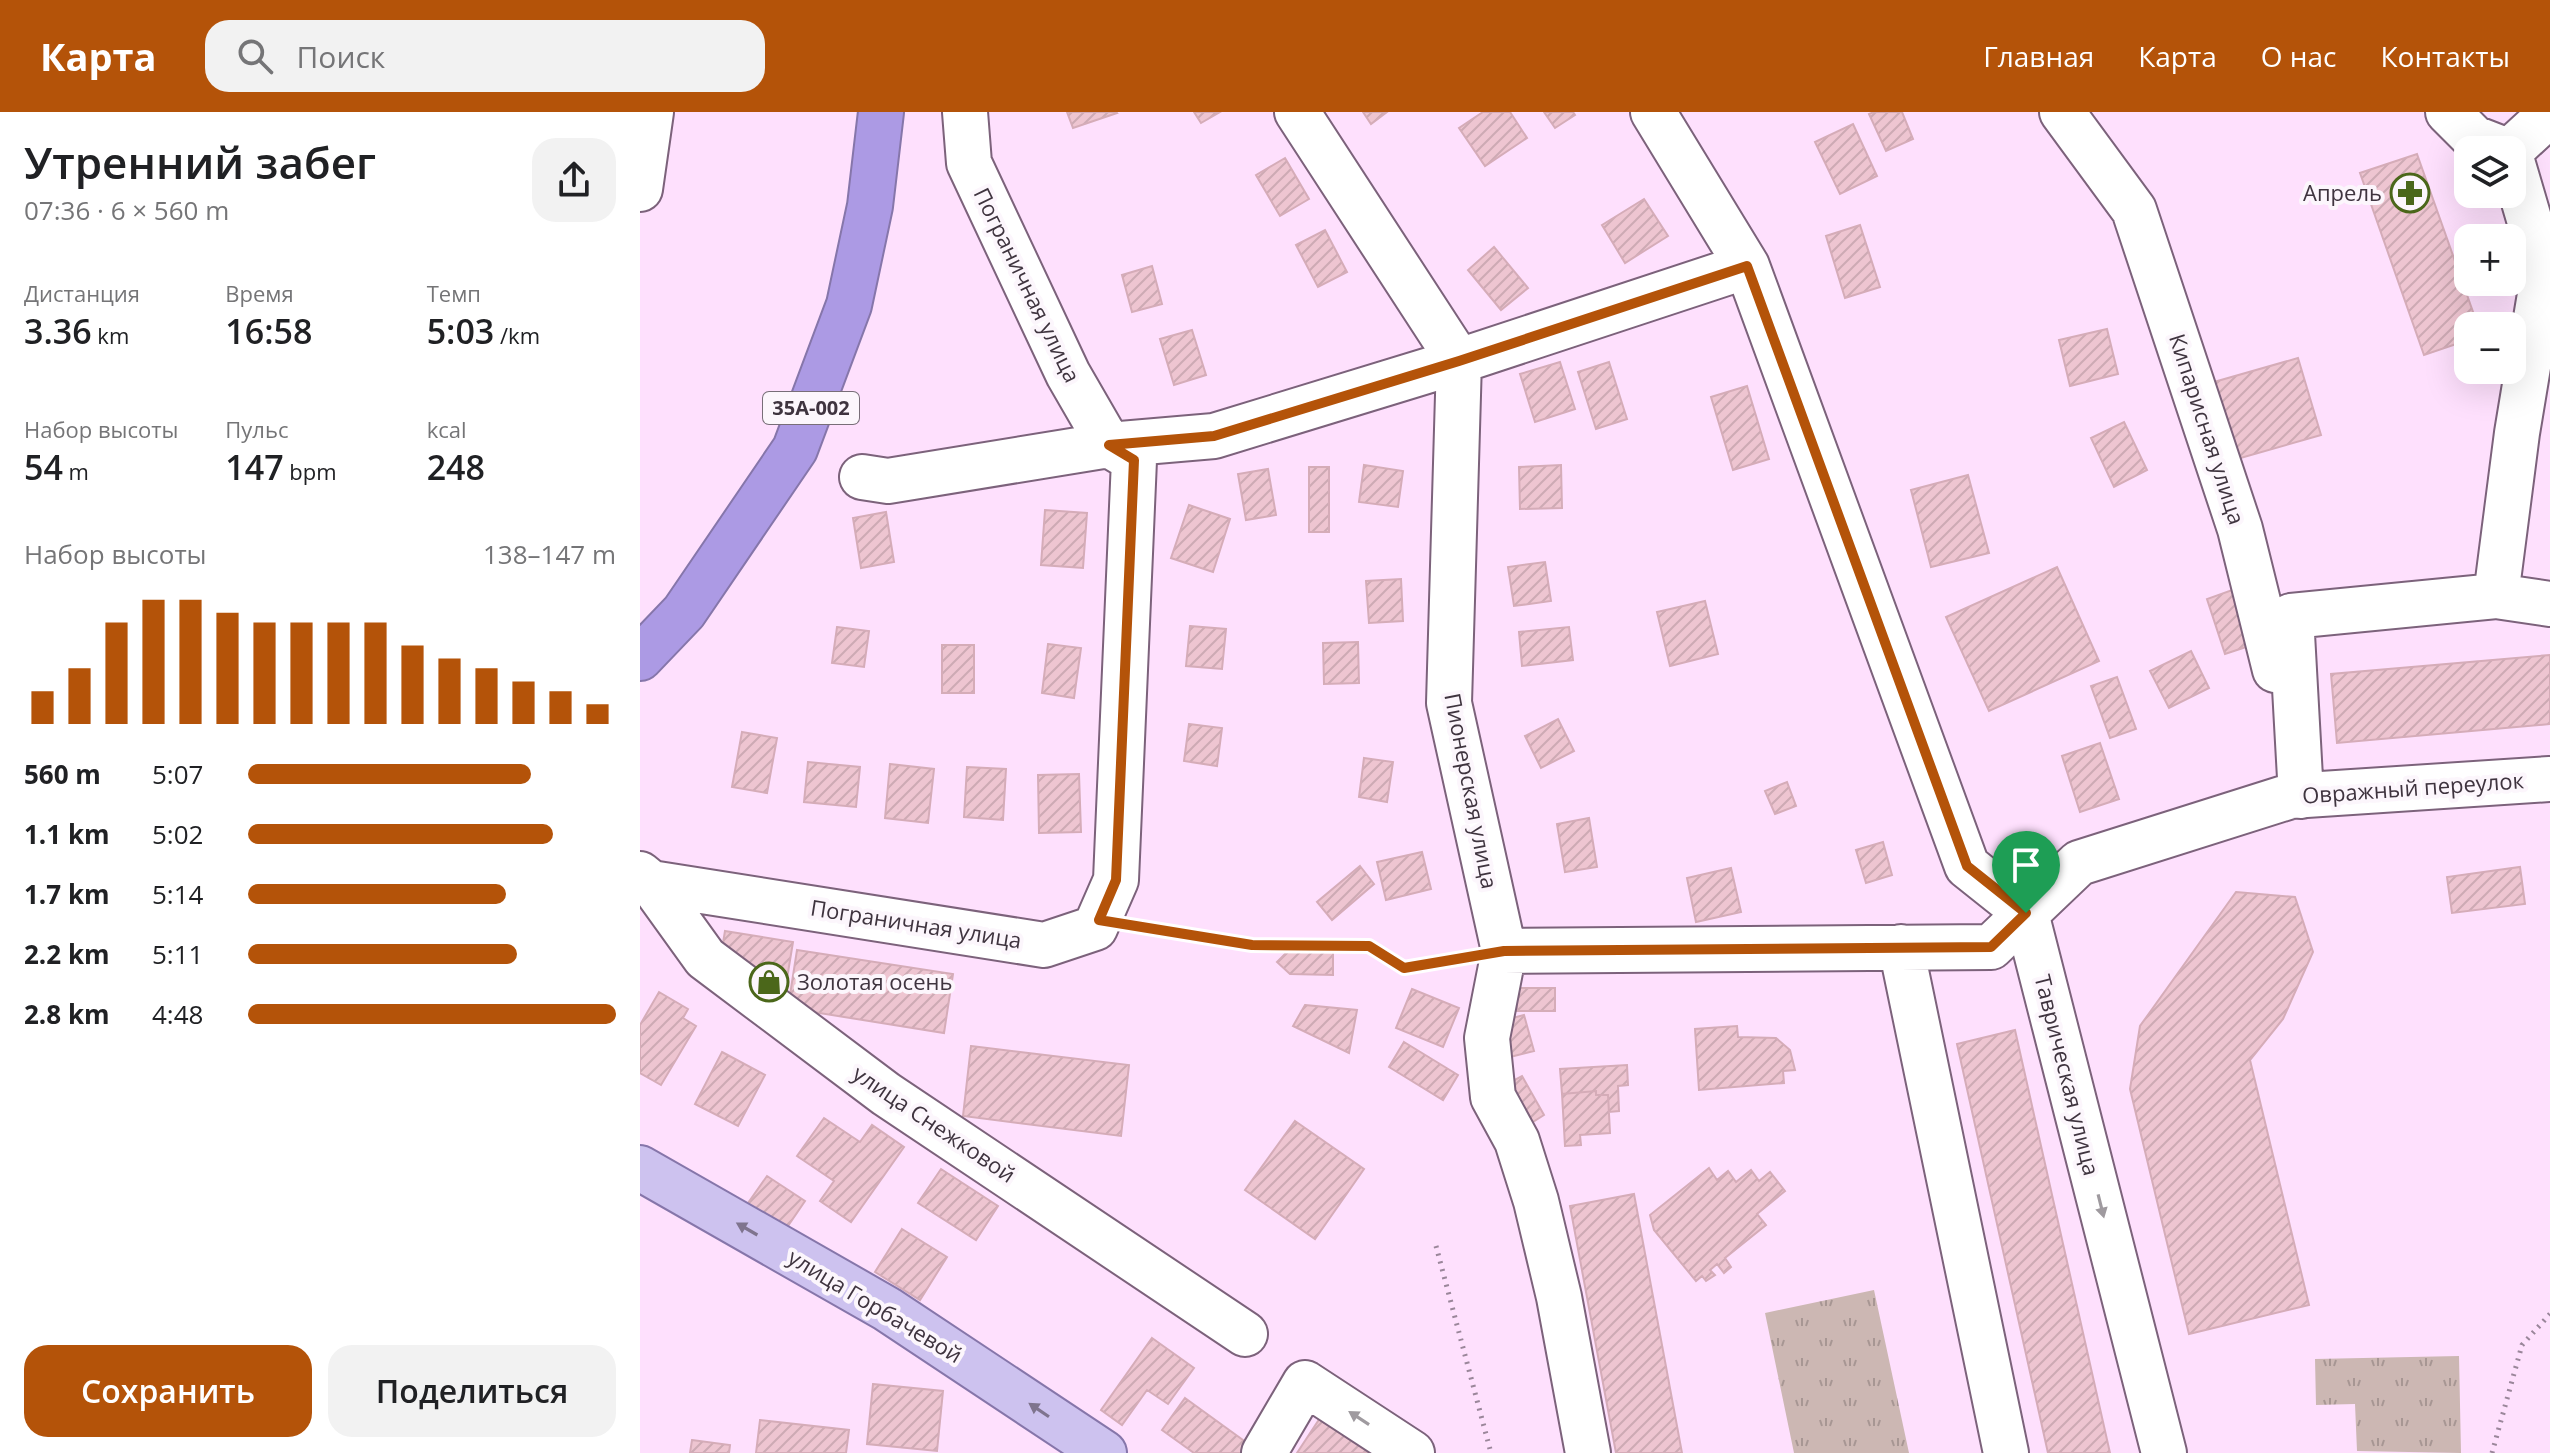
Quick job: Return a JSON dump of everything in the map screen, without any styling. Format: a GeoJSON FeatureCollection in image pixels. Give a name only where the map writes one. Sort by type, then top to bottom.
{"type":"FeatureCollection","features":[{"type":"Feature","properties":{"kind":"highway","name":"35А-002"},"geometry":{"type":"LineString","coordinates":[[640,638],[668,612],[774,457],[835,309],[857,206],[864,112]]}},
{"type":"Feature","properties":{"kind":"highway","name":"35А-002"},"geometry":{"type":"LineString","coordinates":[[640,658],[684,612],[795,449],[849,305],[870,206],[881,112]]}},
{"type":"Feature","properties":{"kind":"main road","name":"улица Горбачевой"},"geometry":{"type":"LineString","coordinates":[[640,1168],[887,1309],[1104,1453]]}},
{"type":"Feature","properties":{"kind":"street"},"geometry":{"type":"LineString","coordinates":[[640,189],[651,112]]}},
{"type":"Feature","properties":{"kind":"street","name":"Пограничная улица"},"geometry":{"type":"LineString","coordinates":[[646,878],[1044,945],[1095,928],[1116,880],[1134,460],[1109,445],[1068,374],[969,163],[965,112]]}},
{"type":"Feature","properties":{"kind":"street"},"geometry":{"type":"LineString","coordinates":[[1297,112],[1459,361]]}},
{"type":"Feature","properties":{"kind":"street"},"geometry":{"type":"LineString","coordinates":[[1653,112],[1747,266],[1967,866],[2026,913]]}},
{"type":"Feature","properties":{"kind":"street","name":"Кипарисная улица"},"geometry":{"type":"LineString","coordinates":[[2062,112],[2134,210],[2240,529],[2300,782]]}},
{"type":"Feature","properties":{"kind":"street"},"geometry":{"type":"LineString","coordinates":[[2448,112],[2472,136]]}},
{"type":"Feature","properties":{"kind":"street"},"geometry":{"type":"LineString","coordinates":[[2526,136],[2550,114]]}},
{"type":"Feature","properties":{"kind":"street"},"geometry":{"type":"LineString","coordinates":[[2496,596],[2517,433],[2544,270],[2526,208]]}},
{"type":"Feature","properties":{"kind":"street"},"geometry":{"type":"LineString","coordinates":[[862,477],[888,481],[1109,445],[1214,436],[1459,361],[1747,266]]}},
{"type":"Feature","properties":{"kind":"street","name":"Пионерская улица"},"geometry":{"type":"LineString","coordinates":[[1459,361],[1449,703],[1504,951],[1487,1038],[1493,1097],[1517,1141],[1536,1201],[1559,1297],[1588,1453]]}},
{"type":"Feature","properties":{"kind":"street"},"geometry":{"type":"LineString","coordinates":[[2300,782],[2291,616],[2496,596],[2550,604]]}},
{"type":"Feature","properties":{"kind":"street","name":"Овражный переулок"},"geometry":{"type":"LineString","coordinates":[[1504,951],[1991,947],[2079,863],[2300,782],[2550,779]]}},
{"type":"Feature","properties":{"kind":"street","name":"улица Снежковой"},"geometry":{"type":"LineString","coordinates":[[646,878],[705,958],[886,1094],[1245,1334]]}},
{"type":"Feature","properties":{"kind":"street","name":"Таврическая улица"},"geometry":{"type":"LineString","coordinates":[[2026,913],[2164,1453]]}},
{"type":"Feature","properties":{"kind":"street"},"geometry":{"type":"LineString","coordinates":[[1901,947],[2006,1453]]}},
{"type":"Feature","properties":{"kind":"street"},"geometry":{"type":"LineString","coordinates":[[1264,1453],[1305,1383],[1412,1453]]}},
{"type":"Feature","properties":{"kind":"path"},"geometry":{"type":"LineString","coordinates":[[1099,920],[1252,945],[1369,946],[1404,968],[1504,951]]}},
{"type":"Feature","properties":{"kind":"path"},"geometry":{"type":"LineString","coordinates":[[1436,1246],[1491,1453]]}},
{"type":"Feature","properties":{"kind":"path"},"geometry":{"type":"LineString","coordinates":[[2492,1453],[2522,1345],[2550,1314]]}},
{"type":"Feature","properties":{"kind":"green space"},"geometry":{"type":"Polygon","coordinates":[[[1874,1290],[1909,1453],[1794,1453],[1765,1313],[1874,1290]]]}},
{"type":"Feature","properties":{"kind":"green space"},"geometry":{"type":"Polygon","coordinates":[[[2459,1356],[2461,1453],[2357,1451],[2355,1404],[2316,1405],[2315,1359],[2459,1356]]]}},
{"type":"Feature","properties":{"kind":"building"},"geometry":{"type":"Polygon","coordinates":[[[1067,112],[1116,112],[1117,113],[1073,128],[1067,112]]]}},
{"type":"Feature","properties":{"kind":"building"},"geometry":{"type":"Polygon","coordinates":[[[1194,112],[1220,112],[1201,123],[1194,112]]]}},
{"type":"Feature","properties":{"kind":"building"},"geometry":{"type":"Polygon","coordinates":[[[1363,112],[1387,112],[1371,124],[1363,112]]]}},
{"type":"Feature","properties":{"kind":"building"},"geometry":{"type":"Polygon","coordinates":[[[1483,112],[1510,112],[1527,138],[1485,166],[1459,128],[1483,112]]]}},
{"type":"Feature","properties":{"kind":"building"},"geometry":{"type":"Polygon","coordinates":[[[1544,112],[1573,112],[1575,115],[1555,128],[1544,112]]]}},
{"type":"Feature","properties":{"kind":"building"},"geometry":{"type":"Polygon","coordinates":[[[1902,112],[1913,139],[1886,151],[1869,114],[1902,112]]]}},
{"type":"Feature","properties":{"kind":"building"},"geometry":{"type":"Polygon","coordinates":[[[1853,124],[1877,176],[1840,194],[1815,142],[1853,124]]]}},
{"type":"Feature","properties":{"kind":"building"},"geometry":{"type":"Polygon","coordinates":[[[2417,154],[2454,258],[2454,296],[2467,296],[2473,312],[2454,312],[2454,345],[2424,355],[2360,173],[2417,154]]]}},
{"type":"Feature","properties":{"kind":"building"},"geometry":{"type":"Polygon","coordinates":[[[1285,158],[1309,199],[1280,216],[1256,175],[1285,158]]]}},
{"type":"Feature","properties":{"kind":"building"},"geometry":{"type":"Polygon","coordinates":[[[1644,199],[1668,236],[1625,263],[1602,225],[1644,199]]]}},
{"type":"Feature","properties":{"kind":"building"},"geometry":{"type":"Polygon","coordinates":[[[1860,225],[1880,287],[1845,298],[1826,236],[1860,225]]]}},
{"type":"Feature","properties":{"kind":"building"},"geometry":{"type":"Polygon","coordinates":[[[1325,230],[1347,272],[1318,287],[1296,245],[1325,230]]]}},
{"type":"Feature","properties":{"kind":"building"},"geometry":{"type":"Polygon","coordinates":[[[1494,247],[1528,288],[1501,310],[1468,270],[1494,247]]]}},
{"type":"Feature","properties":{"kind":"building"},"geometry":{"type":"Polygon","coordinates":[[[1152,266],[1162,304],[1132,312],[1122,275],[1152,266]]]}},
{"type":"Feature","properties":{"kind":"building"},"geometry":{"type":"Polygon","coordinates":[[[2107,329],[2118,374],[2070,386],[2059,340],[2107,329]]]}},
{"type":"Feature","properties":{"kind":"building"},"geometry":{"type":"Polygon","coordinates":[[[1192,330],[1206,375],[1174,385],[1160,339],[1192,330]]]}},
{"type":"Feature","properties":{"kind":"building"},"geometry":{"type":"Polygon","coordinates":[[[2298,358],[2321,435],[2237,459],[2214,382],[2298,358]]]}},
{"type":"Feature","properties":{"kind":"building"},"geometry":{"type":"Polygon","coordinates":[[[1560,362],[1575,409],[1535,422],[1520,374],[1560,362]]]}},
{"type":"Feature","properties":{"kind":"building"},"geometry":{"type":"Polygon","coordinates":[[[1609,362],[1627,419],[1596,429],[1578,372],[1609,362]]]}},
{"type":"Feature","properties":{"kind":"building"},"geometry":{"type":"Polygon","coordinates":[[[1747,386],[1769,459],[1733,470],[1711,397],[1747,386]]]}},
{"type":"Feature","properties":{"kind":"building"},"geometry":{"type":"Polygon","coordinates":[[[2124,422],[2147,470],[2114,487],[2091,438],[2124,422]]]}},
{"type":"Feature","properties":{"kind":"building"},"geometry":{"type":"Polygon","coordinates":[[[1364,465],[1403,471],[1398,507],[1359,502],[1364,465]]]}},
{"type":"Feature","properties":{"kind":"building"},"geometry":{"type":"Polygon","coordinates":[[[1561,465],[1562,508],[1520,509],[1519,467],[1561,465]]]}},
{"type":"Feature","properties":{"kind":"building"},"geometry":{"type":"Polygon","coordinates":[[[1309,467],[1329,467],[1329,532],[1309,532],[1309,467]]]}},
{"type":"Feature","properties":{"kind":"building"},"geometry":{"type":"Polygon","coordinates":[[[1268,469],[1276,515],[1246,520],[1238,474],[1268,469]]]}},
{"type":"Feature","properties":{"kind":"building"},"geometry":{"type":"Polygon","coordinates":[[[1968,475],[1989,553],[1931,567],[1911,490],[1968,475]]]}},
{"type":"Feature","properties":{"kind":"building"},"geometry":{"type":"Polygon","coordinates":[[[1189,505],[1230,519],[1213,572],[1171,558],[1189,505]]]}},
{"type":"Feature","properties":{"kind":"building"},"geometry":{"type":"Polygon","coordinates":[[[1045,510],[1087,513],[1083,568],[1041,565],[1045,510]]]}},
{"type":"Feature","properties":{"kind":"building"},"geometry":{"type":"Polygon","coordinates":[[[886,512],[894,562],[861,568],[853,518],[886,512]]]}},
{"type":"Feature","properties":{"kind":"building"},"geometry":{"type":"Polygon","coordinates":[[[1545,562],[1551,601],[1514,606],[1508,567],[1545,562]]]}},
{"type":"Feature","properties":{"kind":"building"},"geometry":{"type":"Polygon","coordinates":[[[2057,567],[2099,661],[1989,711],[1946,617],[2057,567]]]}},
{"type":"Feature","properties":{"kind":"building"},"geometry":{"type":"Polygon","coordinates":[[[1401,579],[1403,621],[1369,623],[1366,581],[1401,579]]]}},
{"type":"Feature","properties":{"kind":"building"},"geometry":{"type":"Polygon","coordinates":[[[2235,589],[2252,645],[2225,654],[2207,599],[2235,589]]]}},
{"type":"Feature","properties":{"kind":"building"},"geometry":{"type":"Polygon","coordinates":[[[1705,601],[1718,654],[1670,666],[1657,612],[1705,601]]]}},
{"type":"Feature","properties":{"kind":"building"},"geometry":{"type":"Polygon","coordinates":[[[1190,626],[1226,629],[1222,669],[1186,666],[1190,626]]]}},
{"type":"Feature","properties":{"kind":"building"},"geometry":{"type":"Polygon","coordinates":[[[837,627],[869,631],[864,667],[832,663],[837,627]]]}},
{"type":"Feature","properties":{"kind":"building"},"geometry":{"type":"Polygon","coordinates":[[[1569,627],[1573,660],[1522,666],[1519,632],[1569,627]]]}},
{"type":"Feature","properties":{"kind":"building"},"geometry":{"type":"Polygon","coordinates":[[[1358,642],[1359,683],[1324,684],[1323,643],[1358,642]]]}},
{"type":"Feature","properties":{"kind":"building"},"geometry":{"type":"Polygon","coordinates":[[[1048,644],[1081,648],[1074,698],[1042,693],[1048,644]]]}},
{"type":"Feature","properties":{"kind":"building"},"geometry":{"type":"Polygon","coordinates":[[[942,645],[974,645],[974,693],[942,693],[942,645]]]}},
{"type":"Feature","properties":{"kind":"building"},"geometry":{"type":"Polygon","coordinates":[[[2191,651],[2209,688],[2169,708],[2150,671],[2191,651]]]}},
{"type":"Feature","properties":{"kind":"building"},"geometry":{"type":"Polygon","coordinates":[[[2550,655],[2550,724],[2337,743],[2331,674],[2550,655]]]}},
{"type":"Feature","properties":{"kind":"building"},"geometry":{"type":"Polygon","coordinates":[[[2117,677],[2136,729],[2110,738],[2091,686],[2117,677]]]}},
{"type":"Feature","properties":{"kind":"building"},"geometry":{"type":"Polygon","coordinates":[[[1558,719],[1574,751],[1541,768],[1525,736],[1558,719]]]}},
{"type":"Feature","properties":{"kind":"building"},"geometry":{"type":"Polygon","coordinates":[[[1189,724],[1222,728],[1217,766],[1184,761],[1189,724]]]}},
{"type":"Feature","properties":{"kind":"building"},"geometry":{"type":"Polygon","coordinates":[[[742,732],[777,738],[767,793],[732,787],[742,732]]]}},
{"type":"Feature","properties":{"kind":"building"},"geometry":{"type":"Polygon","coordinates":[[[2100,743],[2119,799],[2080,812],[2062,756],[2100,743]]]}},
{"type":"Feature","properties":{"kind":"building"},"geometry":{"type":"Polygon","coordinates":[[[1364,758],[1393,762],[1387,802],[1359,797],[1364,758]]]}},
{"type":"Feature","properties":{"kind":"building"},"geometry":{"type":"Polygon","coordinates":[[[808,762],[860,767],[856,807],[804,802],[808,762]]]}},
{"type":"Feature","properties":{"kind":"building"},"geometry":{"type":"Polygon","coordinates":[[[890,764],[934,769],[928,823],[885,818],[890,764]]]}},
{"type":"Feature","properties":{"kind":"building"},"geometry":{"type":"Polygon","coordinates":[[[967,767],[1006,769],[1003,820],[964,817],[967,767]]]}},
{"type":"Feature","properties":{"kind":"building"},"geometry":{"type":"Polygon","coordinates":[[[1079,774],[1081,832],[1039,833],[1038,775],[1079,774]]]}},
{"type":"Feature","properties":{"kind":"building"},"geometry":{"type":"Polygon","coordinates":[[[1787,782],[1796,806],[1775,814],[1765,791],[1787,782]]]}},
{"type":"Feature","properties":{"kind":"building"},"geometry":{"type":"Polygon","coordinates":[[[1589,818],[1597,867],[1565,872],[1557,824],[1589,818]]]}},
{"type":"Feature","properties":{"kind":"building"},"geometry":{"type":"Polygon","coordinates":[[[1883,842],[1892,875],[1866,883],[1856,850],[1883,842]]]}},
{"type":"Feature","properties":{"kind":"building"},"geometry":{"type":"Polygon","coordinates":[[[1422,852],[1431,889],[1386,900],[1377,862],[1422,852]]]}},
{"type":"Feature","properties":{"kind":"building"},"geometry":{"type":"Polygon","coordinates":[[[1360,866],[1374,884],[1332,920],[1317,902],[1360,866]]]}},
{"type":"Feature","properties":{"kind":"building"},"geometry":{"type":"Polygon","coordinates":[[[2520,867],[2525,904],[2452,913],[2447,877],[2520,867]]]}},
{"type":"Feature","properties":{"kind":"building"},"geometry":{"type":"Polygon","coordinates":[[[1731,868],[1741,912],[1696,922],[1687,878],[1731,868]]]}},
{"type":"Feature","properties":{"kind":"building"},"geometry":{"type":"Polygon","coordinates":[[[2236,892],[2295,897],[2313,952],[2283,1019],[2250,1060],[2309,1305],[2189,1334],[2130,1089],[2140,1026],[2236,892]]]}},
{"type":"Feature","properties":{"kind":"building","name":"Золотая осень"},"geometry":{"type":"Polygon","coordinates":[[[725,931],[793,942],[783,1003],[720,961],[725,931]]]}},
{"type":"Feature","properties":{"kind":"building"},"geometry":{"type":"Polygon","coordinates":[[[1290,949],[1333,950],[1333,975],[1290,974],[1277,962],[1290,949]]]}},
{"type":"Feature","properties":{"kind":"building"},"geometry":{"type":"Polygon","coordinates":[[[797,950],[953,974],[944,1033],[788,1008],[797,950]]]}},
{"type":"Feature","properties":{"kind":"building"},"geometry":{"type":"Polygon","coordinates":[[[1516,988],[1555,988],[1555,1011],[1517,1011],[1516,988]]]}},
{"type":"Feature","properties":{"kind":"building"},"geometry":{"type":"Polygon","coordinates":[[[1412,989],[1459,1008],[1443,1047],[1396,1028],[1412,989]]]}},
{"type":"Feature","properties":{"kind":"building"},"geometry":{"type":"Polygon","coordinates":[[[659,992],[688,1009],[683,1018],[696,1026],[661,1085],[640,1073],[640,1025],[659,992]]]}},
{"type":"Feature","properties":{"kind":"building"},"geometry":{"type":"Polygon","coordinates":[[[1305,1005],[1357,1010],[1349,1053],[1293,1026],[1305,1005]]]}},
{"type":"Feature","properties":{"kind":"building"},"geometry":{"type":"Polygon","coordinates":[[[1524,1015],[1534,1051],[1510,1057],[1501,1021],[1524,1015]]]}},
{"type":"Feature","properties":{"kind":"building"},"geometry":{"type":"Polygon","coordinates":[[[1737,1026],[1738,1037],[1776,1038],[1790,1050],[1795,1070],[1783,1071],[1784,1083],[1699,1090],[1695,1029],[1737,1026]]]}},
{"type":"Feature","properties":{"kind":"building"},"geometry":{"type":"Polygon","coordinates":[[[2015,1030],[2110,1453],[2048,1453],[1957,1044],[2015,1030]]]}},
{"type":"Feature","properties":{"kind":"building"},"geometry":{"type":"Polygon","coordinates":[[[1404,1042],[1458,1075],[1443,1100],[1389,1067],[1404,1042]]]}},
{"type":"Feature","properties":{"kind":"building"},"geometry":{"type":"Polygon","coordinates":[[[971,1046],[1129,1065],[1121,1136],[963,1116],[971,1046]]]}},
{"type":"Feature","properties":{"kind":"building"},"geometry":{"type":"Polygon","coordinates":[[[722,1052],[765,1075],[738,1126],[695,1104],[722,1052]]]}},
{"type":"Feature","properties":{"kind":"building"},"geometry":{"type":"Polygon","coordinates":[[[1627,1065],[1628,1085],[1618,1086],[1619,1111],[1609,1112],[1608,1095],[1596,1095],[1596,1091],[1562,1094],[1560,1069],[1627,1065]]]}},
{"type":"Feature","properties":{"kind":"building"},"geometry":{"type":"Polygon","coordinates":[[[1522,1076],[1544,1115],[1528,1125],[1505,1085],[1522,1076]]]}},
{"type":"Feature","properties":{"kind":"building"},"geometry":{"type":"Polygon","coordinates":[[[1596,1091],[1596,1095],[1608,1095],[1610,1133],[1580,1135],[1581,1145],[1565,1146],[1562,1094],[1596,1091]]]}},
{"type":"Feature","properties":{"kind":"building"},"geometry":{"type":"Polygon","coordinates":[[[824,1118],[860,1142],[872,1125],[904,1147],[851,1222],[820,1201],[834,1181],[797,1156],[824,1118]]]}},
{"type":"Feature","properties":{"kind":"building"},"geometry":{"type":"Polygon","coordinates":[[[1295,1121],[1364,1169],[1315,1239],[1245,1190],[1295,1121]]]}},
{"type":"Feature","properties":{"kind":"building"},"geometry":{"type":"Polygon","coordinates":[[[1709,1168],[1717,1180],[1728,1171],[1736,1182],[1751,1170],[1759,1181],[1770,1172],[1785,1191],[1757,1214],[1766,1225],[1725,1258],[1731,1267],[1724,1273],[1717,1264],[1710,1270],[1715,1275],[1706,1281],[1702,1276],[1696,1281],[1654,1230],[1650,1215],[1709,1168]]]}},
{"type":"Feature","properties":{"kind":"building"},"geometry":{"type":"Polygon","coordinates":[[[941,1169],[998,1206],[976,1240],[918,1203],[941,1169]]]}},
{"type":"Feature","properties":{"kind":"building"},"geometry":{"type":"Polygon","coordinates":[[[767,1176],[805,1201],[779,1239],[741,1213],[767,1176]]]}},
{"type":"Feature","properties":{"kind":"building"},"geometry":{"type":"Polygon","coordinates":[[[1634,1194],[1682,1453],[1616,1453],[1570,1206],[1634,1194]]]}},
{"type":"Feature","properties":{"kind":"building"},"geometry":{"type":"Polygon","coordinates":[[[902,1229],[947,1257],[920,1300],[875,1272],[902,1229]]]}},
{"type":"Feature","properties":{"kind":"building"},"geometry":{"type":"Polygon","coordinates":[[[1152,1338],[1194,1368],[1168,1404],[1147,1390],[1122,1425],[1101,1410],[1152,1338]]]}},
{"type":"Feature","properties":{"kind":"building"},"geometry":{"type":"Polygon","coordinates":[[[873,1384],[943,1391],[937,1451],[867,1444],[873,1384]]]}},
{"type":"Feature","properties":{"kind":"building"},"geometry":{"type":"Polygon","coordinates":[[[1185,1398],[1254,1448],[1251,1453],[1194,1453],[1162,1430],[1185,1398]]]}},
{"type":"Feature","properties":{"kind":"building"},"geometry":{"type":"Polygon","coordinates":[[[1326,1409],[1394,1453],[1297,1453],[1326,1409]]]}},
{"type":"Feature","properties":{"kind":"building"},"geometry":{"type":"Polygon","coordinates":[[[760,1420],[849,1430],[846,1453],[756,1453],[760,1420]]]}},
{"type":"Feature","properties":{"kind":"building"},"geometry":{"type":"Polygon","coordinates":[[[692,1440],[730,1445],[729,1453],[690,1453],[692,1440]]]}},
{"type":"Feature","properties":{"kind":"place","name":"Апрель"},"geometry":{"type":"Point","coordinates":[2410,193]}},
{"type":"Feature","properties":{"kind":"place","name":"Золотая осень"},"geometry":{"type":"Point","coordinates":[769,982]}},
{"type":"Feature","properties":{"kind":"route"},"geometry":{"type":"LineString","coordinates":[[1747,266],[1967,866],[2026,913],[1991,947],[1504,951],[1404,968],[1369,946],[1252,945],[1099,920],[1116,880],[1134,460],[1109,445],[1214,436],[1459,361],[1747,266]]}}]}
